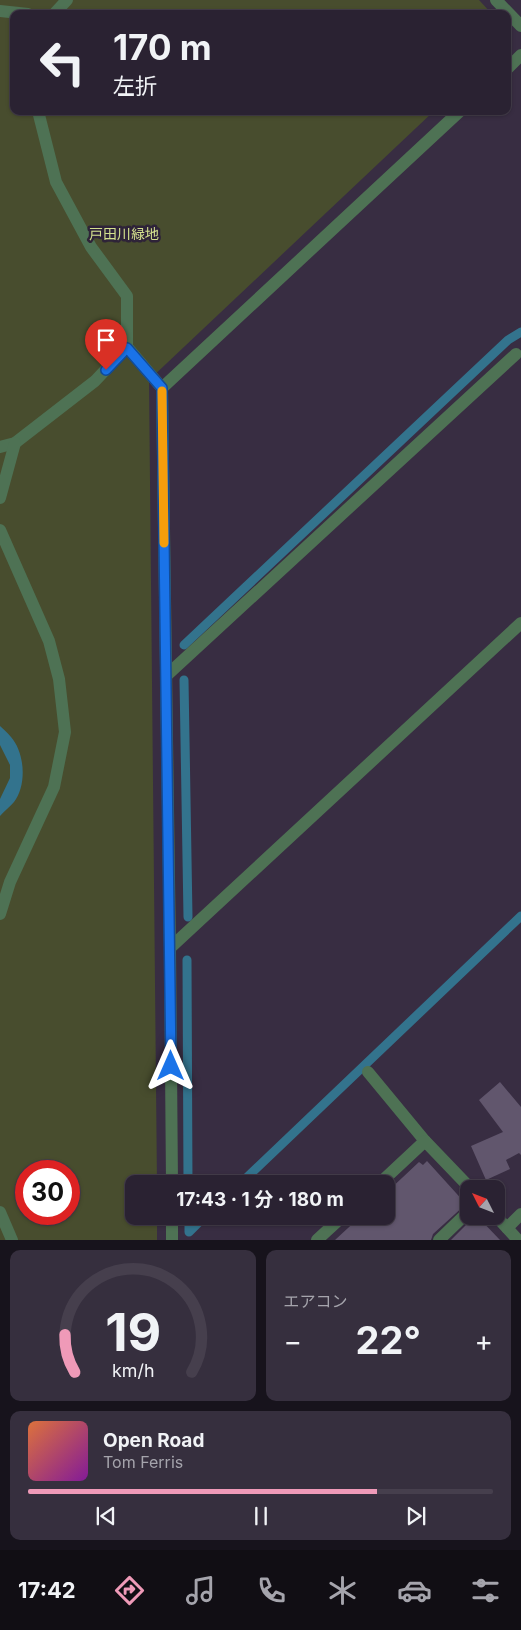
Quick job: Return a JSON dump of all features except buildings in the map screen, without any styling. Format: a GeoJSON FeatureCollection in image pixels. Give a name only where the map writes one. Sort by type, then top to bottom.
{"type":"FeatureCollection","features":[{"type":"Feature","properties":{"kind":"street"},"geometry":{"type":"LineString","coordinates":[[58,10],[67,0]]}},
{"type":"Feature","properties":{"kind":"street"},"geometry":{"type":"LineString","coordinates":[[496,0],[506,10]]}},
{"type":"Feature","properties":{"kind":"street"},"geometry":{"type":"LineString","coordinates":[[511,16],[521,26]]}},
{"type":"Feature","properties":{"kind":"street"},"geometry":{"type":"LineString","coordinates":[[511,65],[521,55]]}},
{"type":"Feature","properties":{"kind":"street"},"geometry":{"type":"LineString","coordinates":[[39,115],[56,182],[91,247],[127,296],[127,348],[162,388],[172,1175]]}},
{"type":"Feature","properties":{"kind":"street"},"geometry":{"type":"LineString","coordinates":[[162,388],[456,115]]}},
{"type":"Feature","properties":{"kind":"street"},"geometry":{"type":"LineString","coordinates":[[0,447],[15,443],[96,381],[127,348]]}},
{"type":"Feature","properties":{"kind":"street"},"geometry":{"type":"LineString","coordinates":[[166,676],[519,354]]}},
{"type":"Feature","properties":{"kind":"street"},"geometry":{"type":"LineString","coordinates":[[0,498],[15,443]]}},
{"type":"Feature","properties":{"kind":"street"},"geometry":{"type":"LineString","coordinates":[[0,530],[49,641],[59,679],[65,732],[54,787],[10,882],[0,914]]}},
{"type":"Feature","properties":{"kind":"street"},"geometry":{"type":"LineString","coordinates":[[170,948],[521,623]]}},
{"type":"Feature","properties":{"kind":"street"},"geometry":{"type":"LineString","coordinates":[[368,1072],[426,1141],[463,1180]]}},
{"type":"Feature","properties":{"kind":"street"},"geometry":{"type":"LineString","coordinates":[[389,1175],[426,1141]]}},
{"type":"Feature","properties":{"kind":"street"},"geometry":{"type":"LineString","coordinates":[[0,1212],[12,1240]]}},
{"type":"Feature","properties":{"kind":"street"},"geometry":{"type":"LineString","coordinates":[[507,1228],[521,1214]]}},
{"type":"Feature","properties":{"kind":"street"},"geometry":{"type":"LineString","coordinates":[[439,1240],[460,1220]]}},
{"type":"Feature","properties":{"kind":"street"},"geometry":{"type":"LineString","coordinates":[[172,1225],[172,1240]]}},
{"type":"Feature","properties":{"kind":"street"},"geometry":{"type":"LineString","coordinates":[[318,1240],[334,1225]]}},
{"type":"Feature","properties":{"kind":"street"},"geometry":{"type":"LineString","coordinates":[[504,1225],[518,1240]]}},
{"type":"Feature","properties":{"kind":"green space","name":"戸田川緑地"},"geometry":{"type":"Polygon","coordinates":[[[0,0],[479,0],[488,10],[10,10],[10,115],[430,115],[149,380],[157,1175],[125,1175],[125,1225],[157,1225],[157,1240],[0,1240],[0,0]]]}},
{"type":"Feature","properties":{"kind":"water"},"geometry":{"type":"Polygon","coordinates":[[[0,726],[16,744],[23,769],[18,795],[14,802],[0,816],[0,799],[10,778],[10,765],[0,745],[0,726]]]}},
{"type":"Feature","properties":{"kind":"waterway"},"geometry":{"type":"LineString","coordinates":[[184,645],[508,340],[521,332]]}},
{"type":"Feature","properties":{"kind":"waterway"},"geometry":{"type":"LineString","coordinates":[[184,680],[188,917]]}},
{"type":"Feature","properties":{"kind":"waterway"},"geometry":{"type":"LineString","coordinates":[[249,1175],[521,916]]}},
{"type":"Feature","properties":{"kind":"waterway"},"geometry":{"type":"LineString","coordinates":[[187,960],[188,1175]]}},
{"type":"Feature","properties":{"kind":"waterway"},"geometry":{"type":"LineString","coordinates":[[189,1225],[189,1232],[196,1225]]}},
{"type":"Feature","properties":{"kind":"slow traffic"},"geometry":{"type":"LineString","coordinates":[[162,391],[164,543]]}},
{"type":"Feature","properties":{"kind":"route"},"geometry":{"type":"LineString","coordinates":[[106,370],[127,348],[162,388],[171,1066]]}}]}
